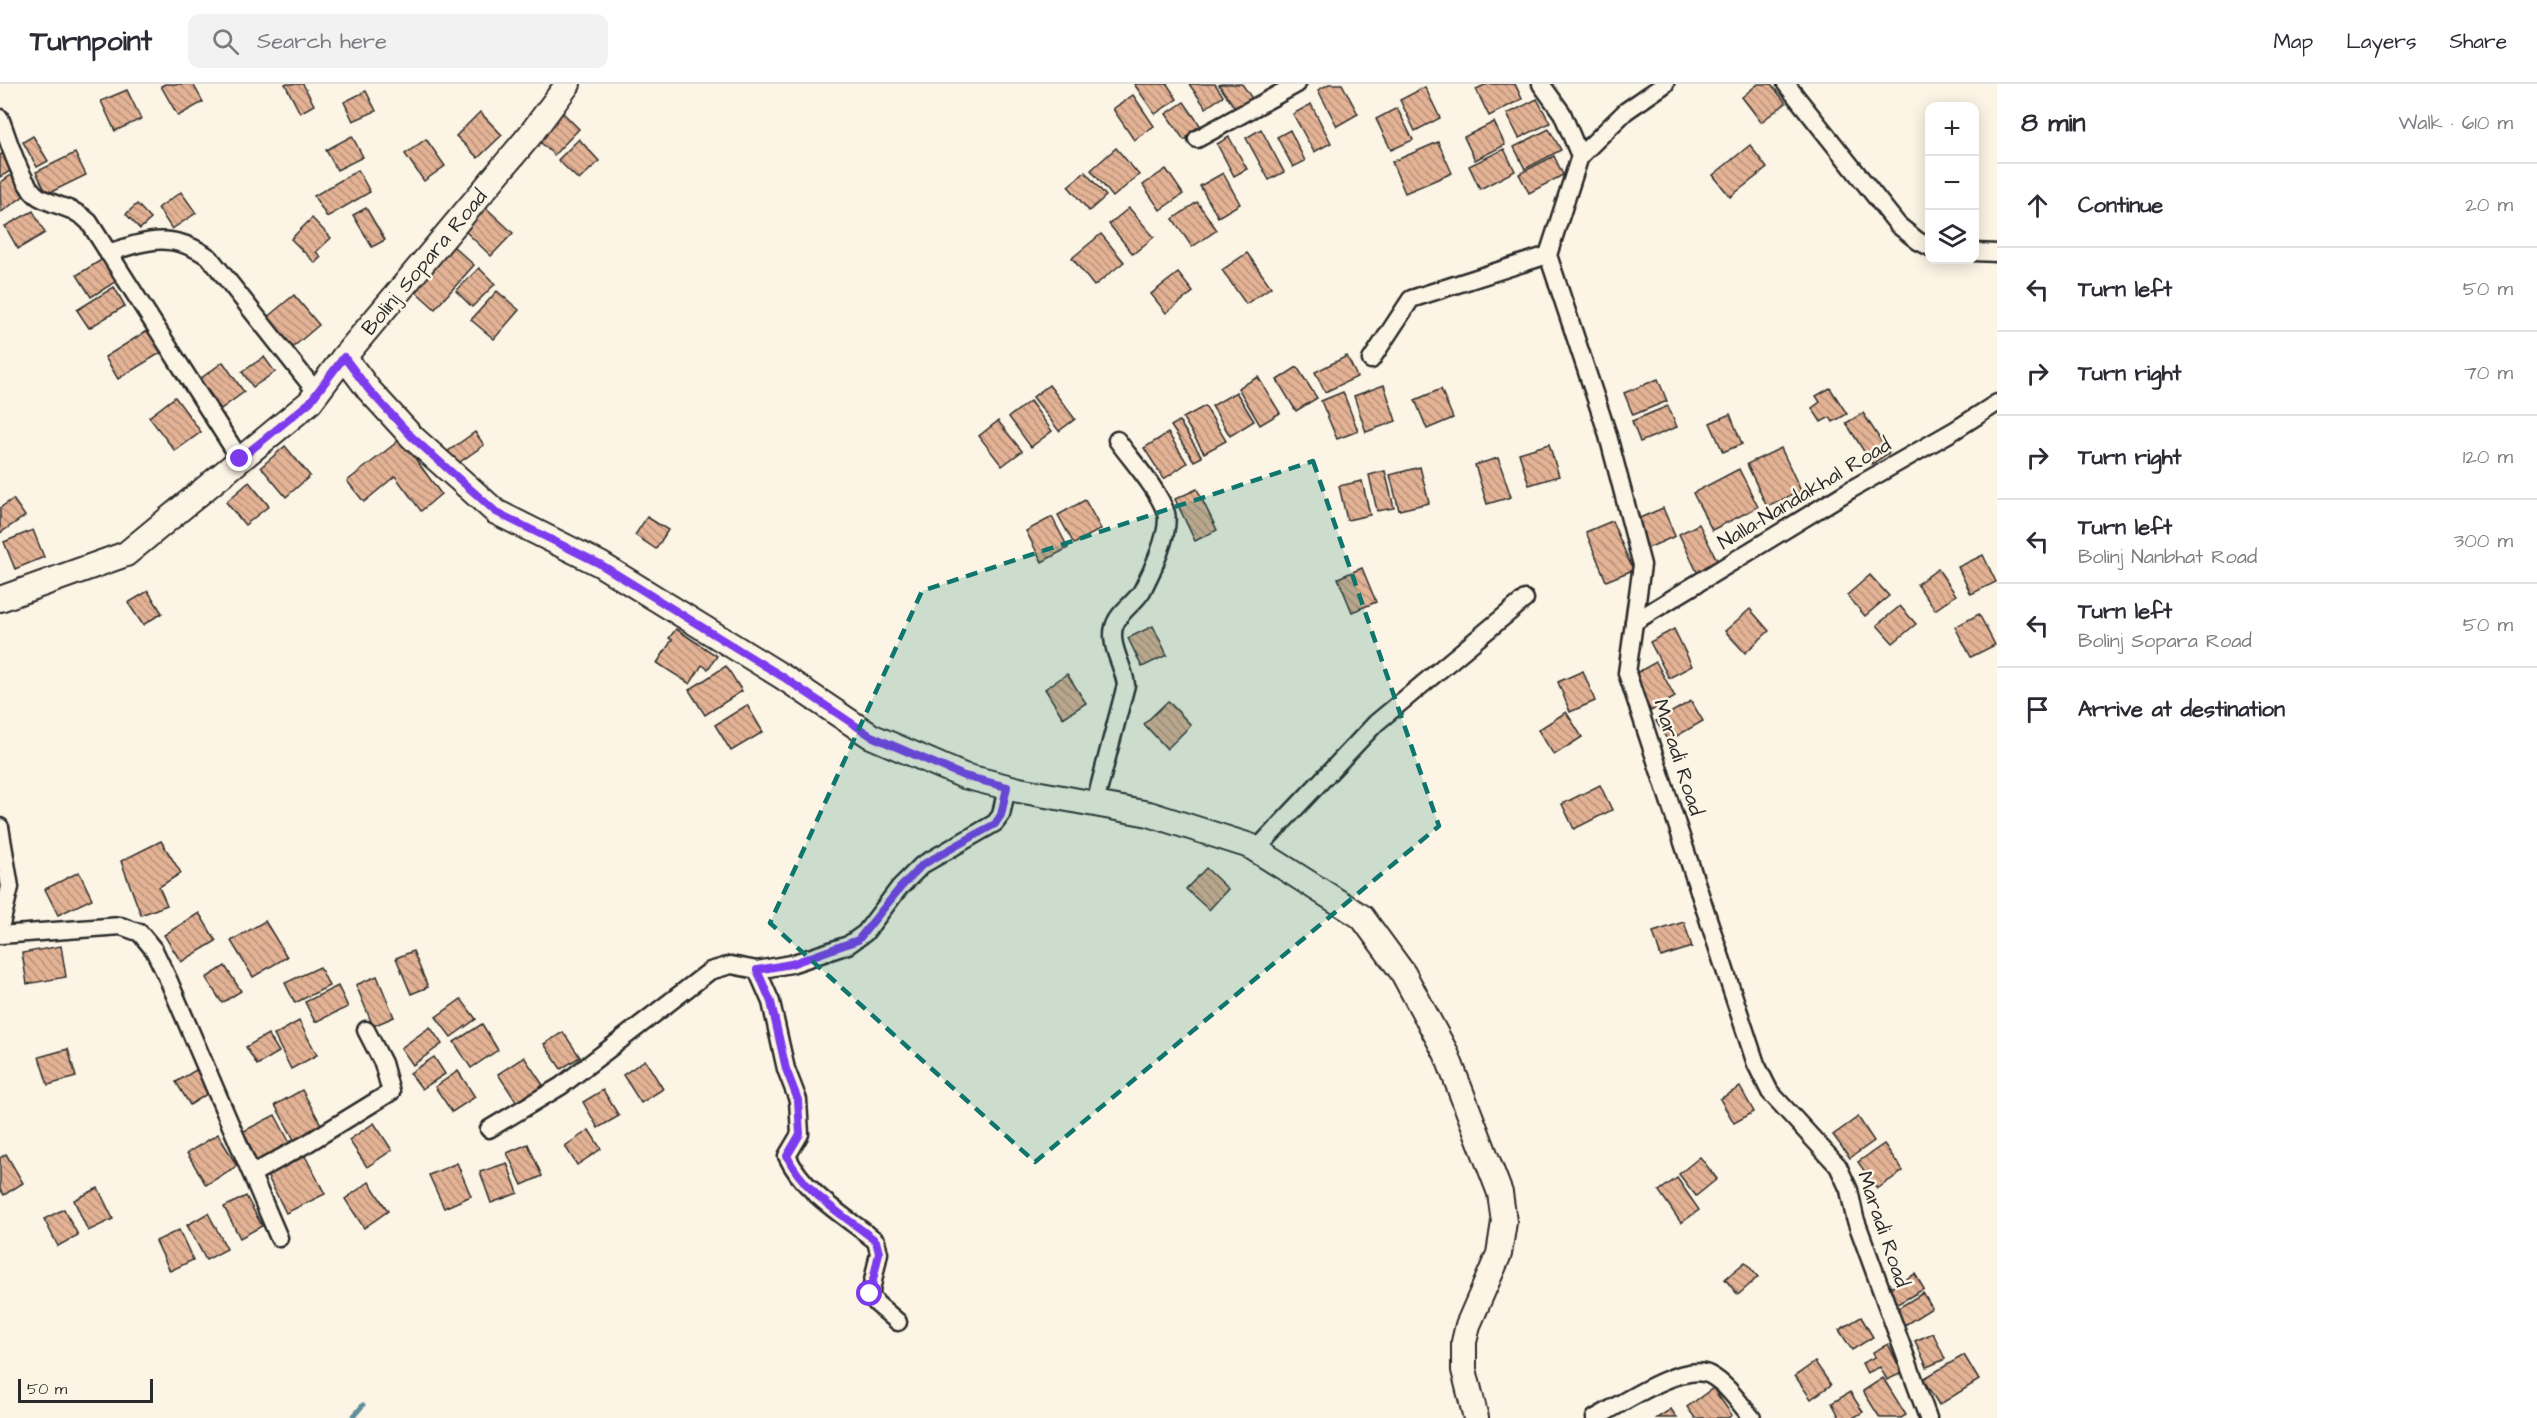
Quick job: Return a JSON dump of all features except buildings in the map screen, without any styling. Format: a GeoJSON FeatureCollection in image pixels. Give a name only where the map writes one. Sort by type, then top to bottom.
{"type":"FeatureCollection","features":[{"type":"Feature","properties":{"kind":"street","name":"Bolinj Sopara Road"},"geometry":{"type":"LineString","coordinates":[[0,599],[126,554],[310,402],[344,357],[530,135],[568,84]]}},
{"type":"Feature","properties":{"kind":"street"},"geometry":{"type":"LineString","coordinates":[[1197,139],[1298,84]]}},
{"type":"Feature","properties":{"kind":"street"},"geometry":{"type":"LineString","coordinates":[[1541,84],[1562,113],[1580,156]]}},
{"type":"Feature","properties":{"kind":"street"},"geometry":{"type":"LineString","coordinates":[[1371,360],[1411,299],[1548,255],[1580,156],[1626,111],[1665,84]]}},
{"type":"Feature","properties":{"kind":"street"},"geometry":{"type":"LineString","coordinates":[[1786,84],[1898,225],[1925,245]]}},
{"type":"Feature","properties":{"kind":"street"},"geometry":{"type":"LineString","coordinates":[[0,118],[31,191],[45,200],[80,213],[89,222],[240,459]]}},
{"type":"Feature","properties":{"kind":"street"},"geometry":{"type":"LineString","coordinates":[[108,253],[148,240],[186,243],[198,249],[210,258],[316,393]]}},
{"type":"Feature","properties":{"kind":"street"},"geometry":{"type":"LineString","coordinates":[[1979,252],[1997,253]]}},
{"type":"Feature","properties":{"kind":"street","name":"Maradi Road"},"geometry":{"type":"LineString","coordinates":[[1548,255],[1608,432],[1615,467],[1642,565],[1628,673],[1756,1064],[1770,1092],[1838,1166],[1928,1418]]}},
{"type":"Feature","properties":{"kind":"street"},"geometry":{"type":"LineString","coordinates":[[344,357],[369,390],[412,437],[496,512],[600,564],[783,677],[871,736],[964,776],[1007,787],[1149,814],[1195,827],[1256,850],[1362,917],[1403,973],[1446,1053],[1500,1193],[1504,1222],[1499,1254],[1467,1325],[1464,1342],[1464,1370],[1476,1418]]}},
{"type":"Feature","properties":{"kind":"street","name":"Nalla-Nandakhal Road"},"geometry":{"type":"LineString","coordinates":[[1634,622],[1997,403]]}},
{"type":"Feature","properties":{"kind":"street"},"geometry":{"type":"LineString","coordinates":[[1095,803],[1126,685],[1124,670],[1113,639],[1114,627],[1120,616],[1142,591],[1166,532],[1166,514],[1159,500],[1117,441]]}},
{"type":"Feature","properties":{"kind":"street"},"geometry":{"type":"LineString","coordinates":[[1256,850],[1376,723],[1525,599]]}},
{"type":"Feature","properties":{"kind":"street"},"geometry":{"type":"LineString","coordinates":[[489,1129],[561,1086],[710,971],[731,965],[757,970],[791,964],[858,940],[900,888],[922,865],[995,824],[1001,815],[1007,787]]}},
{"type":"Feature","properties":{"kind":"street"},"geometry":{"type":"LineString","coordinates":[[0,827],[10,887],[0,928]]}},
{"type":"Feature","properties":{"kind":"street"},"geometry":{"type":"LineString","coordinates":[[0,935],[121,926],[140,933],[154,950],[168,979],[279,1238]]}},
{"type":"Feature","properties":{"kind":"street"},"geometry":{"type":"LineString","coordinates":[[757,970],[771,1002],[786,1069],[798,1100],[800,1134],[787,1156],[794,1171],[806,1185],[876,1241],[879,1253],[870,1294],[877,1305],[898,1322]]}},
{"type":"Feature","properties":{"kind":"street"},"geometry":{"type":"LineString","coordinates":[[252,1174],[392,1092],[383,1063],[366,1030]]}},
{"type":"Feature","properties":{"kind":"street"},"geometry":{"type":"LineString","coordinates":[[1595,1418],[1666,1380],[1690,1371],[1709,1374],[1730,1392],[1752,1418]]}},
{"type":"Feature","properties":{"kind":"highlighted area"},"geometry":{"type":"Polygon","coordinates":[[[1313,461],[1439,826],[1035,1162],[770,923],[922,591],[1313,461]]]}},
{"type":"Feature","properties":{"kind":"waterway"},"geometry":{"type":"LineString","coordinates":[[352,1418],[363,1405]]}},
{"type":"Feature","properties":{"kind":"route"},"geometry":{"type":"LineString","coordinates":[[240,459],[310,402],[344,357],[369,390],[412,437],[496,512],[600,564],[783,677],[871,736],[964,776],[1007,787],[1001,815],[995,824],[922,865],[900,888],[858,940],[791,964],[757,970],[771,1002],[786,1069],[798,1100],[800,1134],[787,1156],[794,1171],[806,1185],[876,1241],[879,1253],[870,1294]]}}]}
